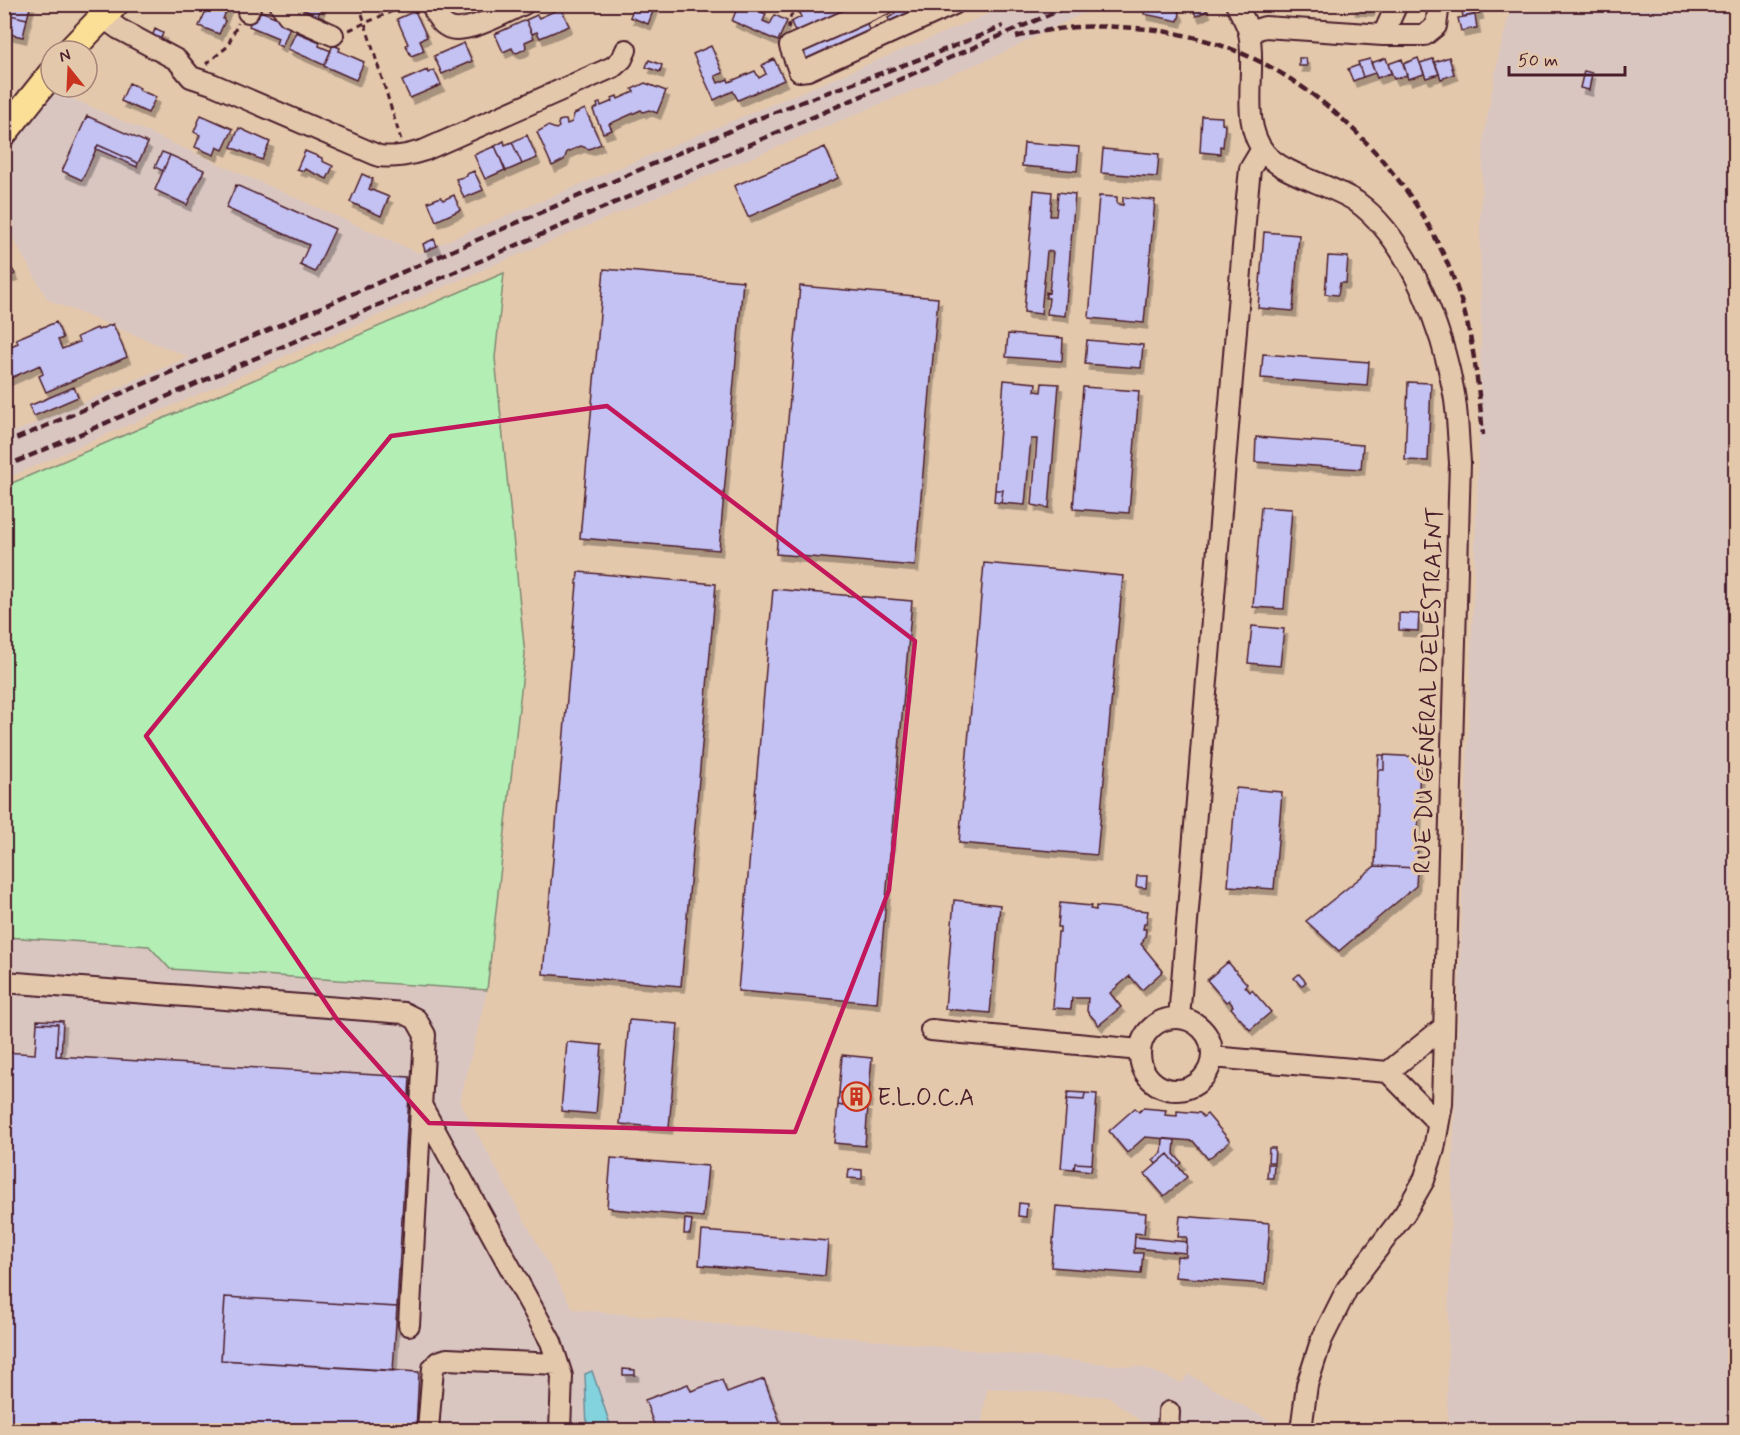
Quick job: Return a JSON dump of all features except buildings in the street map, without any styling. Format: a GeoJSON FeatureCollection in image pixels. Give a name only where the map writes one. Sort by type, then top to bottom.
{"type":"FeatureCollection","features":[{"type":"Feature","properties":{"kind":"main road"},"geometry":{"type":"LineString","coordinates":[[81,39],[108,11]]}},
{"type":"Feature","properties":{"kind":"main road"},"geometry":{"type":"LineString","coordinates":[[4,132],[39,89]]}},
{"type":"Feature","properties":{"kind":"street"},"geometry":{"type":"LineString","coordinates":[[280,4],[288,15],[333,35]]}},
{"type":"Feature","properties":{"kind":"street"},"geometry":{"type":"LineString","coordinates":[[432,4],[442,23],[449,28],[459,30],[469,28],[524,4]]}},
{"type":"Feature","properties":{"kind":"street"},"geometry":{"type":"LineString","coordinates":[[885,35],[876,6],[790,46],[799,70],[808,70],[954,4]]}},
{"type":"Feature","properties":{"kind":"street"},"geometry":{"type":"LineString","coordinates":[[1179,1018],[1250,169],[1262,149],[1251,122],[1252,57],[1249,32],[1236,4]]}},
{"type":"Feature","properties":{"kind":"street"},"geometry":{"type":"LineString","coordinates":[[1383,35],[1397,4]]}},
{"type":"Feature","properties":{"kind":"street"},"geometry":{"type":"LineString","coordinates":[[1249,32],[1265,27],[1383,35],[1425,35],[1436,26],[1439,4]]}},
{"type":"Feature","properties":{"kind":"street"},"geometry":{"type":"LineString","coordinates":[[108,11],[119,29],[177,60],[191,77],[379,156],[392,157],[406,156],[424,150],[613,67],[622,59],[626,50]]}},
{"type":"Feature","properties":{"kind":"street","name":"RUE DU GÉNÉRAL DELESTRAINT"},"geometry":{"type":"LineString","coordinates":[[1262,149],[1277,163],[1356,202],[1390,236],[1416,278],[1438,330],[1454,394],[1460,462],[1442,1104],[1434,1149],[1424,1180],[1406,1213],[1347,1288],[1321,1341],[1307,1385],[1301,1431]]}},
{"type":"Feature","properties":{"kind":"street"},"geometry":{"type":"LineString","coordinates":[[4,982],[404,1013],[416,1019],[425,1035],[409,1325]]}},
{"type":"Feature","properties":{"kind":"street"},"geometry":{"type":"LineString","coordinates":[[1179,1018],[1196,1024],[1203,1030],[1209,1038],[1212,1057],[1210,1066],[1197,1083],[1178,1090],[1168,1089],[1150,1079],[1144,1070],[1140,1050],[1149,1030],[1158,1023],[1179,1018]]}},
{"type":"Feature","properties":{"kind":"street"},"geometry":{"type":"LineString","coordinates":[[1388,1072],[1444,1027]]}},
{"type":"Feature","properties":{"kind":"street"},"geometry":{"type":"LineString","coordinates":[[931,1030],[1140,1050]]}},
{"type":"Feature","properties":{"kind":"street"},"geometry":{"type":"LineString","coordinates":[[1212,1057],[1388,1072],[1438,1123]]}},
{"type":"Feature","properties":{"kind":"street"},"geometry":{"type":"LineString","coordinates":[[421,1105],[551,1342],[562,1376],[560,1431]]}},
{"type":"Feature","properties":{"kind":"street"},"geometry":{"type":"LineString","coordinates":[[428,1431],[433,1368],[438,1362],[447,1359],[558,1364]]}},
{"type":"Feature","properties":{"kind":"path"},"geometry":{"type":"LineString","coordinates":[[359,4],[406,156]]}},
{"type":"Feature","properties":{"kind":"path"},"geometry":{"type":"LineString","coordinates":[[333,35],[344,33],[409,4]]}},
{"type":"Feature","properties":{"kind":"path"},"geometry":{"type":"LineString","coordinates":[[790,46],[787,34],[791,15],[814,4]]}},
{"type":"Feature","properties":{"kind":"path"},"geometry":{"type":"LineString","coordinates":[[191,77],[226,47],[240,17],[249,8]]}},
{"type":"Feature","properties":{"kind":"highlighted area"},"geometry":{"type":"Polygon","coordinates":[[[607,406],[915,641],[889,890],[795,1132],[429,1123],[338,1021],[146,736],[391,436],[607,406]]]}},
{"type":"Feature","properties":{"kind":"shaded area"},"geometry":{"type":"Polygon","coordinates":[[[1010,5],[1100,5],[998,55],[496,264],[5,479],[5,436],[189,357],[48,300],[5,224],[4,133],[39,89],[39,99],[73,99],[419,253],[1010,5]]]}},
{"type":"Feature","properties":{"kind":"shaded area"},"geometry":{"type":"Polygon","coordinates":[[[1512,5],[1735,5],[1735,1430],[1449,1430],[1447,1401],[1450,1238],[1479,436],[1480,225],[1484,135],[1499,53],[1512,5]]]}},
{"type":"Feature","properties":{"kind":"shaded area"},"geometry":{"type":"Polygon","coordinates":[[[4,937],[149,946],[170,969],[487,990],[460,1102],[573,1309],[1145,1368],[1182,1383],[1188,1374],[1286,1430],[1148,1430],[1139,1420],[1109,1397],[987,1388],[981,1430],[5,1430],[4,937]]]}},
{"type":"Feature","properties":{"kind":"green space"},"geometry":{"type":"Polygon","coordinates":[[[504,273],[495,358],[525,655],[487,990],[170,969],[149,946],[5,937],[5,486],[504,273]]]}},
{"type":"Feature","properties":{"kind":"water"},"geometry":{"type":"Polygon","coordinates":[[[592,1371],[612,1430],[587,1430],[585,1374],[592,1371]]]}},
{"type":"Feature","properties":{"kind":"railway"},"geometry":{"type":"LineString","coordinates":[[4,467],[1074,4]]}},
{"type":"Feature","properties":{"kind":"railway"},"geometry":{"type":"LineString","coordinates":[[4,444],[755,120],[1003,26]]}},
{"type":"Feature","properties":{"kind":"railway"},"geometry":{"type":"LineString","coordinates":[[1016,37],[1054,29],[1093,26],[1158,30],[1194,37],[1229,48],[1261,62],[1292,80],[1321,101],[1376,153],[1411,197],[1431,229],[1454,280],[1466,318],[1477,376],[1483,435]]}},
{"type":"Feature","properties":{"kind":"place","name":"E.L.O.C.A"},"geometry":{"type":"Point","coordinates":[856,1097]}}]}
